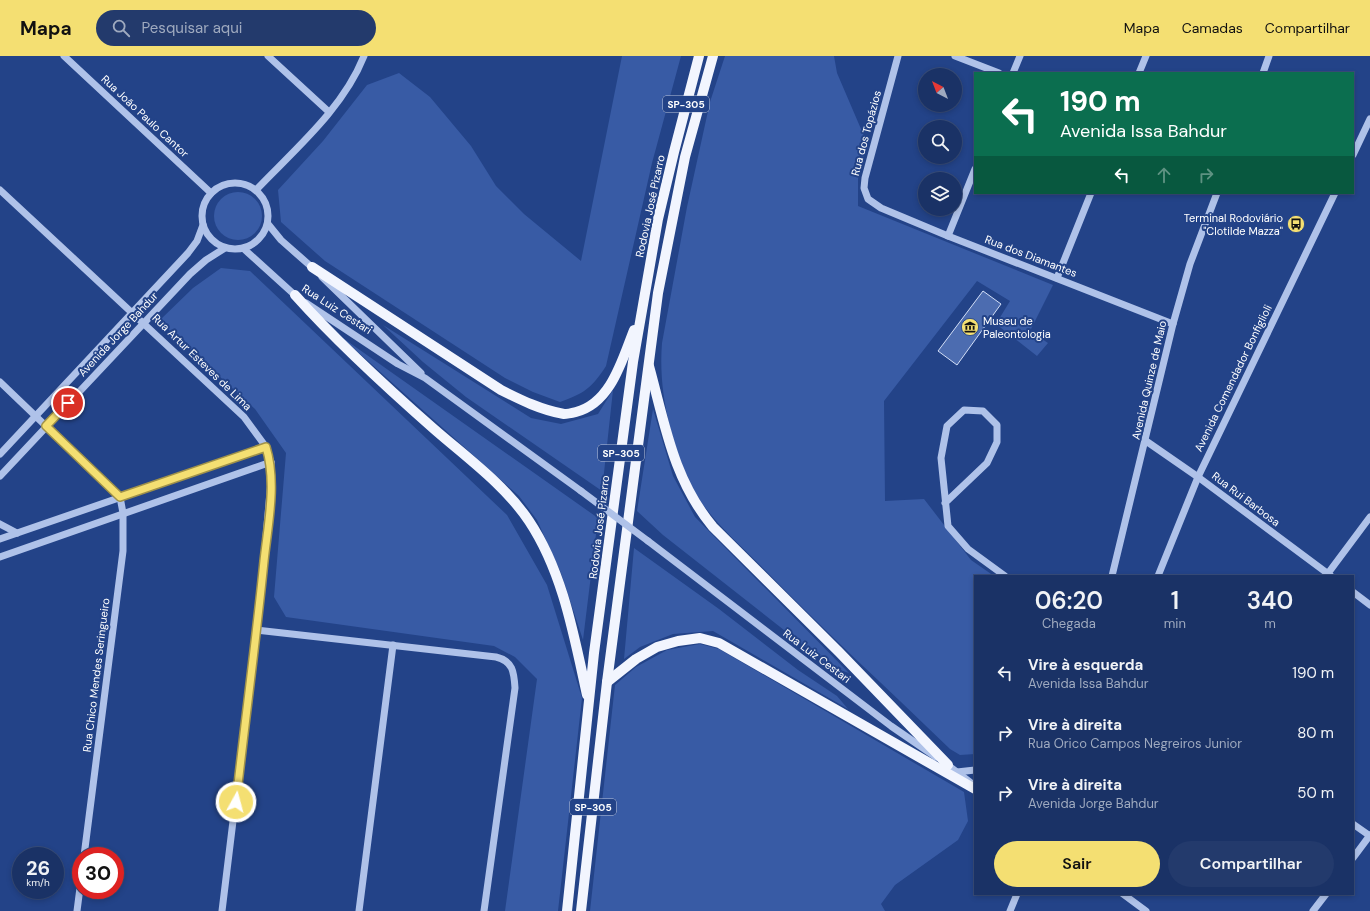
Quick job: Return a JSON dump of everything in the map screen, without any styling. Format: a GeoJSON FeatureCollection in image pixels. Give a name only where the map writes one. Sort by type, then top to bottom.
{"type":"FeatureCollection","features":[{"type":"Feature","properties":{"kind":"main road","name":"Rodovia José Pizarro"},"geometry":{"type":"LineString","coordinates":[[567,911],[588,702],[630,381],[640,317],[664,197],[700,56]]}},
{"type":"Feature","properties":{"kind":"main road","name":"SP-305"},"geometry":{"type":"LineString","coordinates":[[581,911],[607,682],[658,293],[675,198],[702,91],[713,56]]}},
{"type":"Feature","properties":{"kind":"main road"},"geometry":{"type":"LineString","coordinates":[[312,267],[500,390],[534,406],[566,414],[594,404],[601,397],[620,366],[640,317]]}},
{"type":"Feature","properties":{"kind":"main road"},"geometry":{"type":"LineString","coordinates":[[294,295],[323,326],[381,382],[509,497],[528,520],[540,540],[562,592],[588,702]]}},
{"type":"Feature","properties":{"kind":"main road"},"geometry":{"type":"LineString","coordinates":[[648,361],[675,462],[699,510],[713,527],[839,652],[948,766]]}},
{"type":"Feature","properties":{"kind":"main road"},"geometry":{"type":"LineString","coordinates":[[607,682],[636,659],[657,647],[678,641],[700,638],[719,643],[974,788]]}},
{"type":"Feature","properties":{"kind":"street","name":"Rua João Paulo Cantor"},"geometry":{"type":"LineString","coordinates":[[64,56],[211,193]]}},
{"type":"Feature","properties":{"kind":"street"},"geometry":{"type":"LineString","coordinates":[[268,56],[329,112]]}},
{"type":"Feature","properties":{"kind":"street"},"geometry":{"type":"LineString","coordinates":[[256,190],[317,126],[346,92],[358,72],[364,56]]}},
{"type":"Feature","properties":{"kind":"street","name":"Rua dos Topázios"},"geometry":{"type":"LineString","coordinates":[[881,208],[868,199],[864,188],[865,178],[898,56]]}},
{"type":"Feature","properties":{"kind":"street"},"geometry":{"type":"LineString","coordinates":[[955,56],[996,72]]}},
{"type":"Feature","properties":{"kind":"street"},"geometry":{"type":"LineString","coordinates":[[1013,72],[1020,56]]}},
{"type":"Feature","properties":{"kind":"street"},"geometry":{"type":"LineString","coordinates":[[1139,72],[1146,56]]}},
{"type":"Feature","properties":{"kind":"street"},"geometry":{"type":"LineString","coordinates":[[1263,72],[1269,56]]}},
{"type":"Feature","properties":{"kind":"street"},"geometry":{"type":"LineString","coordinates":[[1354,152],[1370,119]]}},
{"type":"Feature","properties":{"kind":"street"},"geometry":{"type":"LineString","coordinates":[[948,236],[974,171]]}},
{"type":"Feature","properties":{"kind":"street"},"geometry":{"type":"LineString","coordinates":[[236,182],[245,184],[256,190],[267,203],[269,213],[268,224],[260,239],[244,249],[225,248],[211,239],[203,225],[202,213],[205,202],[211,193],[218,187],[236,182]]}},
{"type":"Feature","properties":{"kind":"street","name":"Rua Artur Esteves de Lima"},"geometry":{"type":"LineString","coordinates":[[0,190],[144,322],[244,417],[266,447],[271,462],[270,501],[256,630],[222,911]]}},
{"type":"Feature","properties":{"kind":"street"},"geometry":{"type":"LineString","coordinates":[[1057,278],[1091,194]]}},
{"type":"Feature","properties":{"kind":"street","name":"Avenida Quinze de Maio"},"geometry":{"type":"LineString","coordinates":[[1112,575],[1146,441],[1173,324],[1190,264],[1218,194]]}},
{"type":"Feature","properties":{"kind":"street","name":"Avenida Comendador Bonfiglioli"},"geometry":{"type":"LineString","coordinates":[[1158,575],[1198,477],[1334,194]]}},
{"type":"Feature","properties":{"kind":"street","name":"Rua dos Diamantes"},"geometry":{"type":"LineString","coordinates":[[881,208],[948,236],[1173,324]]}},
{"type":"Feature","properties":{"kind":"street","name":"Rua Luiz Cestari"},"geometry":{"type":"LineString","coordinates":[[268,224],[281,240],[312,267],[425,378]]}},
{"type":"Feature","properties":{"kind":"street","name":"Avenida Jorge Bahdur"},"geometry":{"type":"LineString","coordinates":[[0,454],[132,311],[188,253],[196,241],[203,225]]}},
{"type":"Feature","properties":{"kind":"street","name":"Avenida Jorge Bahdur"},"geometry":{"type":"LineString","coordinates":[[0,476],[144,322],[206,260],[225,248]]}},
{"type":"Feature","properties":{"kind":"street","name":"Rua Luiz Cestari"},"geometry":{"type":"LineString","coordinates":[[244,249],[294,295],[398,364],[425,378],[581,491],[891,726],[974,785]]}},
{"type":"Feature","properties":{"kind":"street"},"geometry":{"type":"LineString","coordinates":[[0,382],[120,497]]}},
{"type":"Feature","properties":{"kind":"street"},"geometry":{"type":"LineString","coordinates":[[945,503],[987,463],[997,442],[997,425],[983,411],[964,410],[947,426],[941,458],[945,503],[948,526],[968,550],[1004,575]]}},
{"type":"Feature","properties":{"kind":"street","name":"Rua Rui Barbosa"},"geometry":{"type":"LineString","coordinates":[[1146,441],[1198,477],[1328,575]]}},
{"type":"Feature","properties":{"kind":"street"},"geometry":{"type":"LineString","coordinates":[[0,539],[266,447]]}},
{"type":"Feature","properties":{"kind":"street"},"geometry":{"type":"LineString","coordinates":[[0,557],[271,462]]}},
{"type":"Feature","properties":{"kind":"street","name":"Rua Chico Mendes Seringueiro"},"geometry":{"type":"LineString","coordinates":[[85,847],[123,551],[123,513],[120,497]]}},
{"type":"Feature","properties":{"kind":"street"},"geometry":{"type":"LineString","coordinates":[[1328,575],[1370,517]]}},
{"type":"Feature","properties":{"kind":"street"},"geometry":{"type":"LineString","coordinates":[[0,524],[17,533]]}},
{"type":"Feature","properties":{"kind":"street"},"geometry":{"type":"LineString","coordinates":[[1354,593],[1370,605]]}},
{"type":"Feature","properties":{"kind":"street"},"geometry":{"type":"LineString","coordinates":[[256,630],[496,656],[507,661],[514,671],[515,688],[484,911]]}},
{"type":"Feature","properties":{"kind":"street"},"geometry":{"type":"LineString","coordinates":[[359,911],[393,645]]}},
{"type":"Feature","properties":{"kind":"street"},"geometry":{"type":"LineString","coordinates":[[957,772],[974,770]]}},
{"type":"Feature","properties":{"kind":"street"},"geometry":{"type":"LineString","coordinates":[[1354,825],[1370,836],[1354,857]]}},
{"type":"Feature","properties":{"kind":"street"},"geometry":{"type":"LineString","coordinates":[[1010,911],[1017,895]]}},
{"type":"Feature","properties":{"kind":"street"},"geometry":{"type":"LineString","coordinates":[[1124,895],[1146,911]]}},
{"type":"Feature","properties":{"kind":"street"},"geometry":{"type":"LineString","coordinates":[[1313,911],[1325,895]]}},
{"type":"Feature","properties":{"kind":"street"},"geometry":{"type":"LineString","coordinates":[[77,911],[79,899]]}},
{"type":"Feature","properties":{"kind":"shaded area"},"geometry":{"type":"Polygon","coordinates":[[[622,56],[681,56],[652,163],[606,366],[591,385],[575,396],[560,402],[533,392],[505,378],[325,261],[281,222],[278,190],[323,141],[367,85],[399,73],[430,97],[471,146],[496,186],[524,214],[581,261],[622,56]]]}},
{"type":"Feature","properties":{"kind":"shaded area"},"geometry":{"type":"Polygon","coordinates":[[[725,56],[834,56],[837,73],[867,143],[858,179],[858,206],[1053,285],[1030,331],[1048,343],[1037,356],[996,324],[1010,301],[977,281],[884,401],[885,501],[924,499],[971,560],[993,575],[974,575],[974,754],[960,755],[950,749],[806,611],[732,537],[698,498],[678,453],[672,435],[664,398],[661,361],[662,343],[687,207],[710,102],[725,56]]]}},
{"type":"Feature","properties":{"kind":"shaded area"},"geometry":{"type":"Polygon","coordinates":[[[233,192],[243,192],[252,196],[258,202],[261,207],[261,225],[252,236],[243,240],[233,240],[224,236],[218,230],[214,221],[214,211],[218,202],[224,196],[233,192]]]}},
{"type":"Feature","properties":{"kind":"shaded area"},"geometry":{"type":"Polygon","coordinates":[[[221,268],[250,271],[507,515],[547,585],[582,698],[558,911],[505,911],[537,679],[515,657],[494,646],[286,617],[274,597],[286,453],[255,409],[159,321],[193,288],[221,268]]]}},
{"type":"Feature","properties":{"kind":"shaded area"},"geometry":{"type":"Polygon","coordinates":[[[383,325],[531,418],[561,424],[598,414],[613,390],[602,491],[466,397],[423,362],[383,325]]]}},
{"type":"Feature","properties":{"kind":"shaded area"},"geometry":{"type":"Polygon","coordinates":[[[340,336],[598,518],[583,640],[561,573],[537,520],[519,496],[340,336]]]}},
{"type":"Feature","properties":{"kind":"shaded area"},"geometry":{"type":"Polygon","coordinates":[[[653,409],[673,476],[695,517],[849,673],[831,667],[663,535],[637,511],[653,409]]]}},
{"type":"Feature","properties":{"kind":"shaded area"},"geometry":{"type":"Polygon","coordinates":[[[634,548],[719,609],[798,670],[837,696],[848,709],[713,631],[673,634],[640,647],[624,659],[634,548]]]}},
{"type":"Feature","properties":{"kind":"shaded area"},"geometry":{"type":"Polygon","coordinates":[[[700,644],[719,649],[964,792],[968,821],[958,840],[895,885],[881,904],[885,911],[590,911],[615,685],[636,667],[667,650],[700,644]]]}},
{"type":"Feature","properties":{"kind":"building","name":"Museu de Paleontologia"},"geometry":{"type":"Polygon","coordinates":[[[983,291],[1001,304],[957,365],[938,351],[983,291]]]}},
{"type":"Feature","properties":{"kind":"place","name":"Terminal Rodoviário \"Clotilde Mazza\""},"geometry":{"type":"Point","coordinates":[1296,224]}},
{"type":"Feature","properties":{"kind":"place","name":"Museu de Paleontologia"},"geometry":{"type":"Point","coordinates":[970,327]}},
{"type":"Feature","properties":{"kind":"route"},"geometry":{"type":"LineString","coordinates":[[68,403],[46,426],[120,497],[266,447],[271,462],[270,501],[261,592],[236,802]]}}]}
